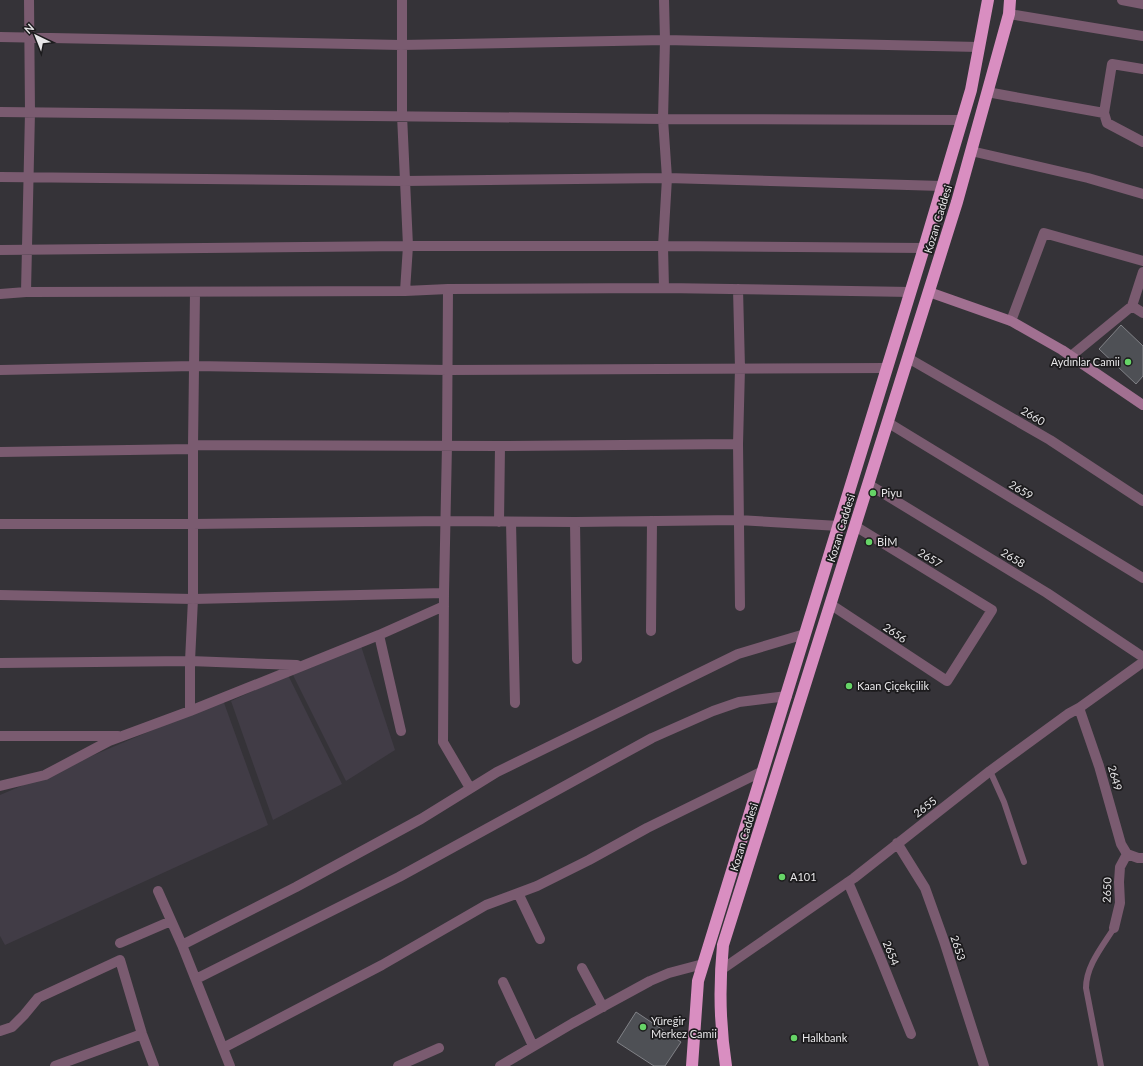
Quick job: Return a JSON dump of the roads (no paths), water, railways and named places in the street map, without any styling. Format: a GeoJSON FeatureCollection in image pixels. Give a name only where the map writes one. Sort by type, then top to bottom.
{"type":"FeatureCollection","features":[{"type":"Feature","properties":{"kind":"highway","name":"Kozan Caddesi"},"geometry":{"type":"LineString","coordinates":[[692,1066],[698,980],[911,292],[971,90],[988,0]]}},
{"type":"Feature","properties":{"kind":"highway","name":"Kozan Caddesi"},"geometry":{"type":"LineString","coordinates":[[726,1066],[723,1047],[721,970],[723,945],[957,202],[1009,14],[1010,0]]}},
{"type":"Feature","properties":{"kind":"main road"},"geometry":{"type":"LineString","coordinates":[[929,292],[1011,321],[1071,356],[1143,406]]}},
{"type":"Feature","properties":{"kind":"street"},"geometry":{"type":"LineString","coordinates":[[26,292],[30,112],[29,0]]}},
{"type":"Feature","properties":{"kind":"street"},"geometry":{"type":"LineString","coordinates":[[402,0],[402,115],[408,246],[405,291]]}},
{"type":"Feature","properties":{"kind":"street"},"geometry":{"type":"LineString","coordinates":[[664,0],[665,40],[663,119],[668,178],[663,246],[664,288]]}},
{"type":"Feature","properties":{"kind":"street"},"geometry":{"type":"LineString","coordinates":[[1122,0],[1143,4]]}},
{"type":"Feature","properties":{"kind":"street"},"geometry":{"type":"LineString","coordinates":[[1009,14],[1143,36]]}},
{"type":"Feature","properties":{"kind":"street"},"geometry":{"type":"LineString","coordinates":[[0,37],[401,45],[665,40],[979,47]]}},
{"type":"Feature","properties":{"kind":"street"},"geometry":{"type":"LineString","coordinates":[[1143,69],[1112,64],[1104,113],[1107,123],[1143,142]]}},
{"type":"Feature","properties":{"kind":"street"},"geometry":{"type":"LineString","coordinates":[[987,92],[1104,113]]}},
{"type":"Feature","properties":{"kind":"street"},"geometry":{"type":"LineString","coordinates":[[0,112],[402,115],[663,119],[962,120]]}},
{"type":"Feature","properties":{"kind":"street"},"geometry":{"type":"LineString","coordinates":[[971,151],[1088,178],[1143,194]]}},
{"type":"Feature","properties":{"kind":"street"},"geometry":{"type":"LineString","coordinates":[[0,177],[404,181],[668,178],[942,186]]}},
{"type":"Feature","properties":{"kind":"street"},"geometry":{"type":"LineString","coordinates":[[1011,321],[1044,233],[1143,261]]}},
{"type":"Feature","properties":{"kind":"street"},"geometry":{"type":"LineString","coordinates":[[0,250],[408,246],[924,248]]}},
{"type":"Feature","properties":{"kind":"street"},"geometry":{"type":"LineString","coordinates":[[1071,356],[1132,306],[1143,272]]}},
{"type":"Feature","properties":{"kind":"street"},"geometry":{"type":"LineString","coordinates":[[0,294],[26,292],[405,291],[448,289],[664,288],[911,292]]}},
{"type":"Feature","properties":{"kind":"street"},"geometry":{"type":"LineString","coordinates":[[448,289],[443,742],[470,788]]}},
{"type":"Feature","properties":{"kind":"street"},"geometry":{"type":"LineString","coordinates":[[738,289],[740,368],[738,444],[740,606]]}},
{"type":"Feature","properties":{"kind":"street"},"geometry":{"type":"LineString","coordinates":[[190,711],[190,661],[193,599],[192,524],[195,292]]}},
{"type":"Feature","properties":{"kind":"street"},"geometry":{"type":"LineString","coordinates":[[1132,306],[1143,313]]}},
{"type":"Feature","properties":{"kind":"street","name":"2660"},"geometry":{"type":"LineString","coordinates":[[908,358],[1050,440],[1143,501]]}},
{"type":"Feature","properties":{"kind":"street"},"geometry":{"type":"LineString","coordinates":[[0,370],[194,366],[447,370],[887,368]]}},
{"type":"Feature","properties":{"kind":"street","name":"2659"},"geometry":{"type":"LineString","coordinates":[[887,422],[1143,578]]}},
{"type":"Feature","properties":{"kind":"street"},"geometry":{"type":"LineString","coordinates":[[0,452],[193,447],[738,444]]}},
{"type":"Feature","properties":{"kind":"street"},"geometry":{"type":"LineString","coordinates":[[499,522],[500,446]]}},
{"type":"Feature","properties":{"kind":"street","name":"2658"},"geometry":{"type":"LineString","coordinates":[[868,484],[1047,593],[1143,657]]}},
{"type":"Feature","properties":{"kind":"street"},"geometry":{"type":"LineString","coordinates":[[0,524],[738,520],[839,526]]}},
{"type":"Feature","properties":{"kind":"street"},"geometry":{"type":"LineString","coordinates":[[651,631],[652,521]]}},
{"type":"Feature","properties":{"kind":"street"},"geometry":{"type":"LineString","coordinates":[[511,522],[515,703]]}},
{"type":"Feature","properties":{"kind":"street"},"geometry":{"type":"LineString","coordinates":[[575,522],[577,659]]}},
{"type":"Feature","properties":{"kind":"street","name":"2657"},"geometry":{"type":"LineString","coordinates":[[855,526],[992,610],[947,682]]}},
{"type":"Feature","properties":{"kind":"street"},"geometry":{"type":"LineString","coordinates":[[0,595],[193,599],[444,593]]}},
{"type":"Feature","properties":{"kind":"street","name":"2656"},"geometry":{"type":"LineString","coordinates":[[830,604],[947,682]]}},
{"type":"Feature","properties":{"kind":"street"},"geometry":{"type":"LineString","coordinates":[[0,786],[46,775],[110,741],[190,711],[378,635],[444,606]]}},
{"type":"Feature","properties":{"kind":"street"},"geometry":{"type":"LineString","coordinates":[[182,944],[310,879],[421,819],[497,772],[738,654],[805,634]]}},
{"type":"Feature","properties":{"kind":"street"},"geometry":{"type":"LineString","coordinates":[[378,635],[401,731]]}},
{"type":"Feature","properties":{"kind":"street"},"geometry":{"type":"LineString","coordinates":[[0,664],[190,661],[301,666]]}},
{"type":"Feature","properties":{"kind":"street","name":"2655"},"geometry":{"type":"LineString","coordinates":[[721,970],[848,882],[990,771],[1143,662]]}},
{"type":"Feature","properties":{"kind":"street"},"geometry":{"type":"LineString","coordinates":[[196,979],[399,877],[652,738],[713,711],[739,702],[787,696]]}},
{"type":"Feature","properties":{"kind":"street","name":"2649"},"geometry":{"type":"LineString","coordinates":[[1079,708],[1099,766],[1121,844],[1127,854]]}},
{"type":"Feature","properties":{"kind":"street"},"geometry":{"type":"LineString","coordinates":[[0,736],[124,736]]}},
{"type":"Feature","properties":{"kind":"street"},"geometry":{"type":"LineString","coordinates":[[223,1048],[382,965],[486,905],[550,880],[647,828],[763,771]]}},
{"type":"Feature","properties":{"kind":"street","name":"2653"},"geometry":{"type":"LineString","coordinates":[[897,843],[925,888],[944,941],[984,1066]]}},
{"type":"Feature","properties":{"kind":"street"},"geometry":{"type":"LineString","coordinates":[[1127,854],[1138,858],[1143,858]]}},
{"type":"Feature","properties":{"kind":"street","name":"2650"},"geometry":{"type":"LineString","coordinates":[[1114,928],[1120,903],[1120,867],[1127,854]]}},
{"type":"Feature","properties":{"kind":"street","name":"2654"},"geometry":{"type":"LineString","coordinates":[[848,882],[911,1034]]}},
{"type":"Feature","properties":{"kind":"street"},"geometry":{"type":"LineString","coordinates":[[158,892],[182,944],[230,1066]]}},
{"type":"Feature","properties":{"kind":"street"},"geometry":{"type":"LineString","coordinates":[[518,893],[540,939]]}},
{"type":"Feature","properties":{"kind":"street"},"geometry":{"type":"LineString","coordinates":[[120,943],[171,921]]}},
{"type":"Feature","properties":{"kind":"street"},"geometry":{"type":"LineString","coordinates":[[0,1031],[12,1027],[38,998],[120,960],[142,1034],[154,1066]]}},
{"type":"Feature","properties":{"kind":"street"},"geometry":{"type":"LineString","coordinates":[[500,1066],[650,981],[669,973],[703,964]]}},
{"type":"Feature","properties":{"kind":"street"},"geometry":{"type":"LineString","coordinates":[[582,968],[603,1007]]}},
{"type":"Feature","properties":{"kind":"street"},"geometry":{"type":"LineString","coordinates":[[503,982],[533,1046]]}},
{"type":"Feature","properties":{"kind":"street"},"geometry":{"type":"LineString","coordinates":[[55,1066],[142,1034]]}},
{"type":"Feature","properties":{"kind":"street"},"geometry":{"type":"LineString","coordinates":[[398,1066],[439,1048]]}},
{"type":"Feature","properties":{"kind":"lane"},"geometry":{"type":"LineString","coordinates":[[990,771],[1004,802],[1024,862]]}},
{"type":"Feature","properties":{"kind":"lane"},"geometry":{"type":"LineString","coordinates":[[1101,1066],[1086,982],[1090,967],[1114,928]]}},
{"type":"Feature","properties":{"kind":"place","name":"Aydınlar Camii"},"geometry":{"type":"Point","coordinates":[1128,362]}},
{"type":"Feature","properties":{"kind":"place","name":"Piyu"},"geometry":{"type":"Point","coordinates":[873,493]}},
{"type":"Feature","properties":{"kind":"place","name":"BİM"},"geometry":{"type":"Point","coordinates":[869,542]}},
{"type":"Feature","properties":{"kind":"place","name":"Kaan Çiçekçilik"},"geometry":{"type":"Point","coordinates":[849,686]}},
{"type":"Feature","properties":{"kind":"place","name":"A101"},"geometry":{"type":"Point","coordinates":[782,877]}},
{"type":"Feature","properties":{"kind":"place","name":"Yüreğir Merkez Camii"},"geometry":{"type":"Point","coordinates":[643,1027]}},
{"type":"Feature","properties":{"kind":"place","name":"Halkbank"},"geometry":{"type":"Point","coordinates":[794,1038]}}]}
